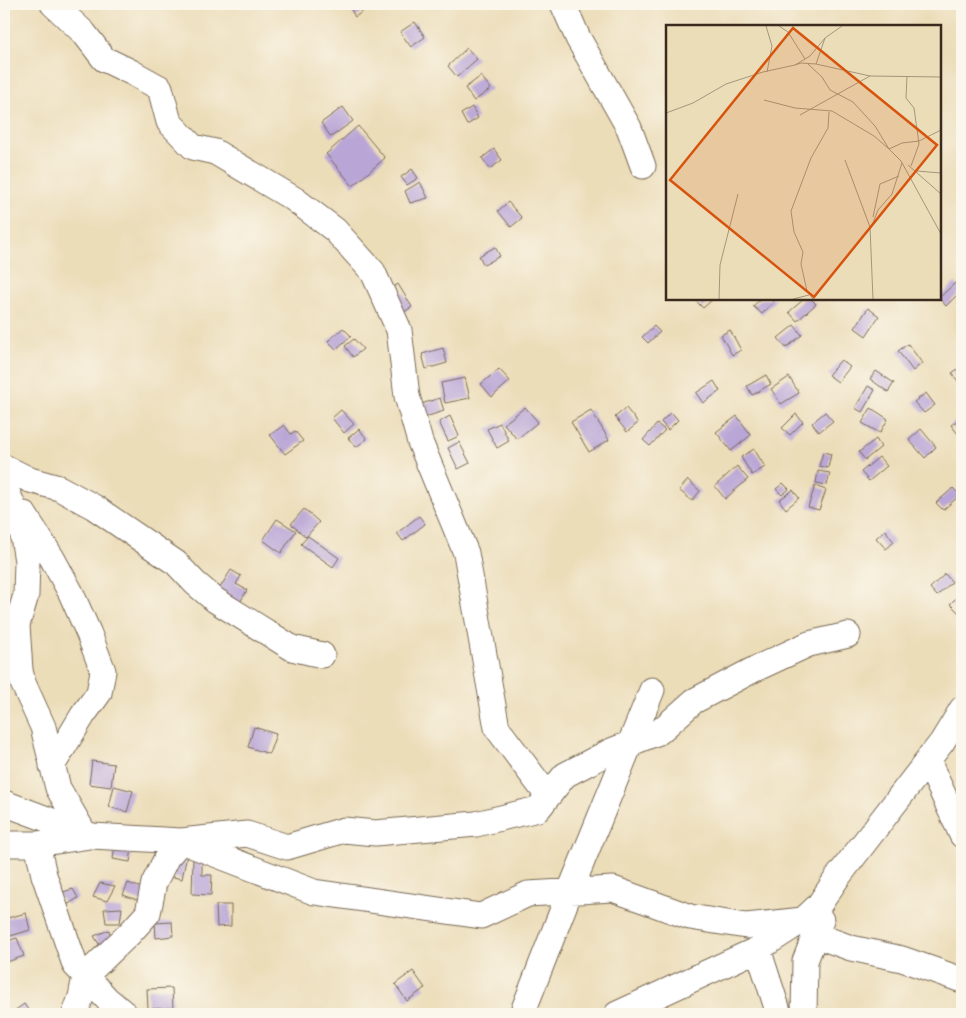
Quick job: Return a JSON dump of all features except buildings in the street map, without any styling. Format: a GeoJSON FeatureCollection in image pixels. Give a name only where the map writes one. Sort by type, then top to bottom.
{"type":"FeatureCollection","features":[{"type":"Feature","properties":{"kind":"street"},"geometry":{"type":"LineString","coordinates":[[53,4],[84,33],[104,59],[160,88],[169,122],[193,147],[215,152],[294,199],[335,230],[373,272],[399,330],[407,396],[420,442],[466,553],[496,728],[548,796]]}},
{"type":"Feature","properties":{"kind":"street"},"geometry":{"type":"LineString","coordinates":[[563,4],[578,38],[629,128],[643,166]]}},
{"type":"Feature","properties":{"kind":"street"},"geometry":{"type":"LineString","coordinates":[[4,467],[30,480],[59,488],[94,506],[176,563],[215,600],[292,648],[322,655]]}},
{"type":"Feature","properties":{"kind":"street"},"geometry":{"type":"LineString","coordinates":[[6,488],[52,558],[71,593],[103,671],[99,692],[52,766]]}},
{"type":"Feature","properties":{"kind":"street"},"geometry":{"type":"LineString","coordinates":[[6,488],[22,524],[27,561],[26,595],[17,625],[20,670],[24,684],[43,727],[58,788],[88,834]]}},
{"type":"Feature","properties":{"kind":"street"},"geometry":{"type":"LineString","coordinates":[[4,844],[37,844],[88,834],[181,841],[247,834],[287,847],[344,830],[375,833],[476,824],[538,809],[565,775],[611,751],[659,732],[694,701],[753,670],[809,644],[848,635]]}},
{"type":"Feature","properties":{"kind":"street"},"geometry":{"type":"LineString","coordinates":[[522,1014],[652,690]]}},
{"type":"Feature","properties":{"kind":"street"},"geometry":{"type":"LineString","coordinates":[[804,1014],[805,961],[809,927],[819,905],[836,878],[942,742],[962,709]]}},
{"type":"Feature","properties":{"kind":"street"},"geometry":{"type":"LineString","coordinates":[[930,756],[931,768],[962,835]]}},
{"type":"Feature","properties":{"kind":"street"},"geometry":{"type":"LineString","coordinates":[[4,803],[88,834]]}},
{"type":"Feature","properties":{"kind":"street"},"geometry":{"type":"LineString","coordinates":[[181,841],[314,892],[481,916],[528,894],[613,889],[690,917],[746,926],[809,927],[851,948],[902,959],[962,980]]}},
{"type":"Feature","properties":{"kind":"street"},"geometry":{"type":"LineString","coordinates":[[75,1014],[85,976],[130,934],[148,913],[154,883],[167,857],[181,841]]}},
{"type":"Feature","properties":{"kind":"street"},"geometry":{"type":"LineString","coordinates":[[37,844],[44,875],[75,965],[106,999],[125,1014]]}},
{"type":"Feature","properties":{"kind":"street"},"geometry":{"type":"LineString","coordinates":[[617,1014],[809,927]]}},
{"type":"Feature","properties":{"kind":"street"},"geometry":{"type":"LineString","coordinates":[[758,949],[780,1014]]}}]}
